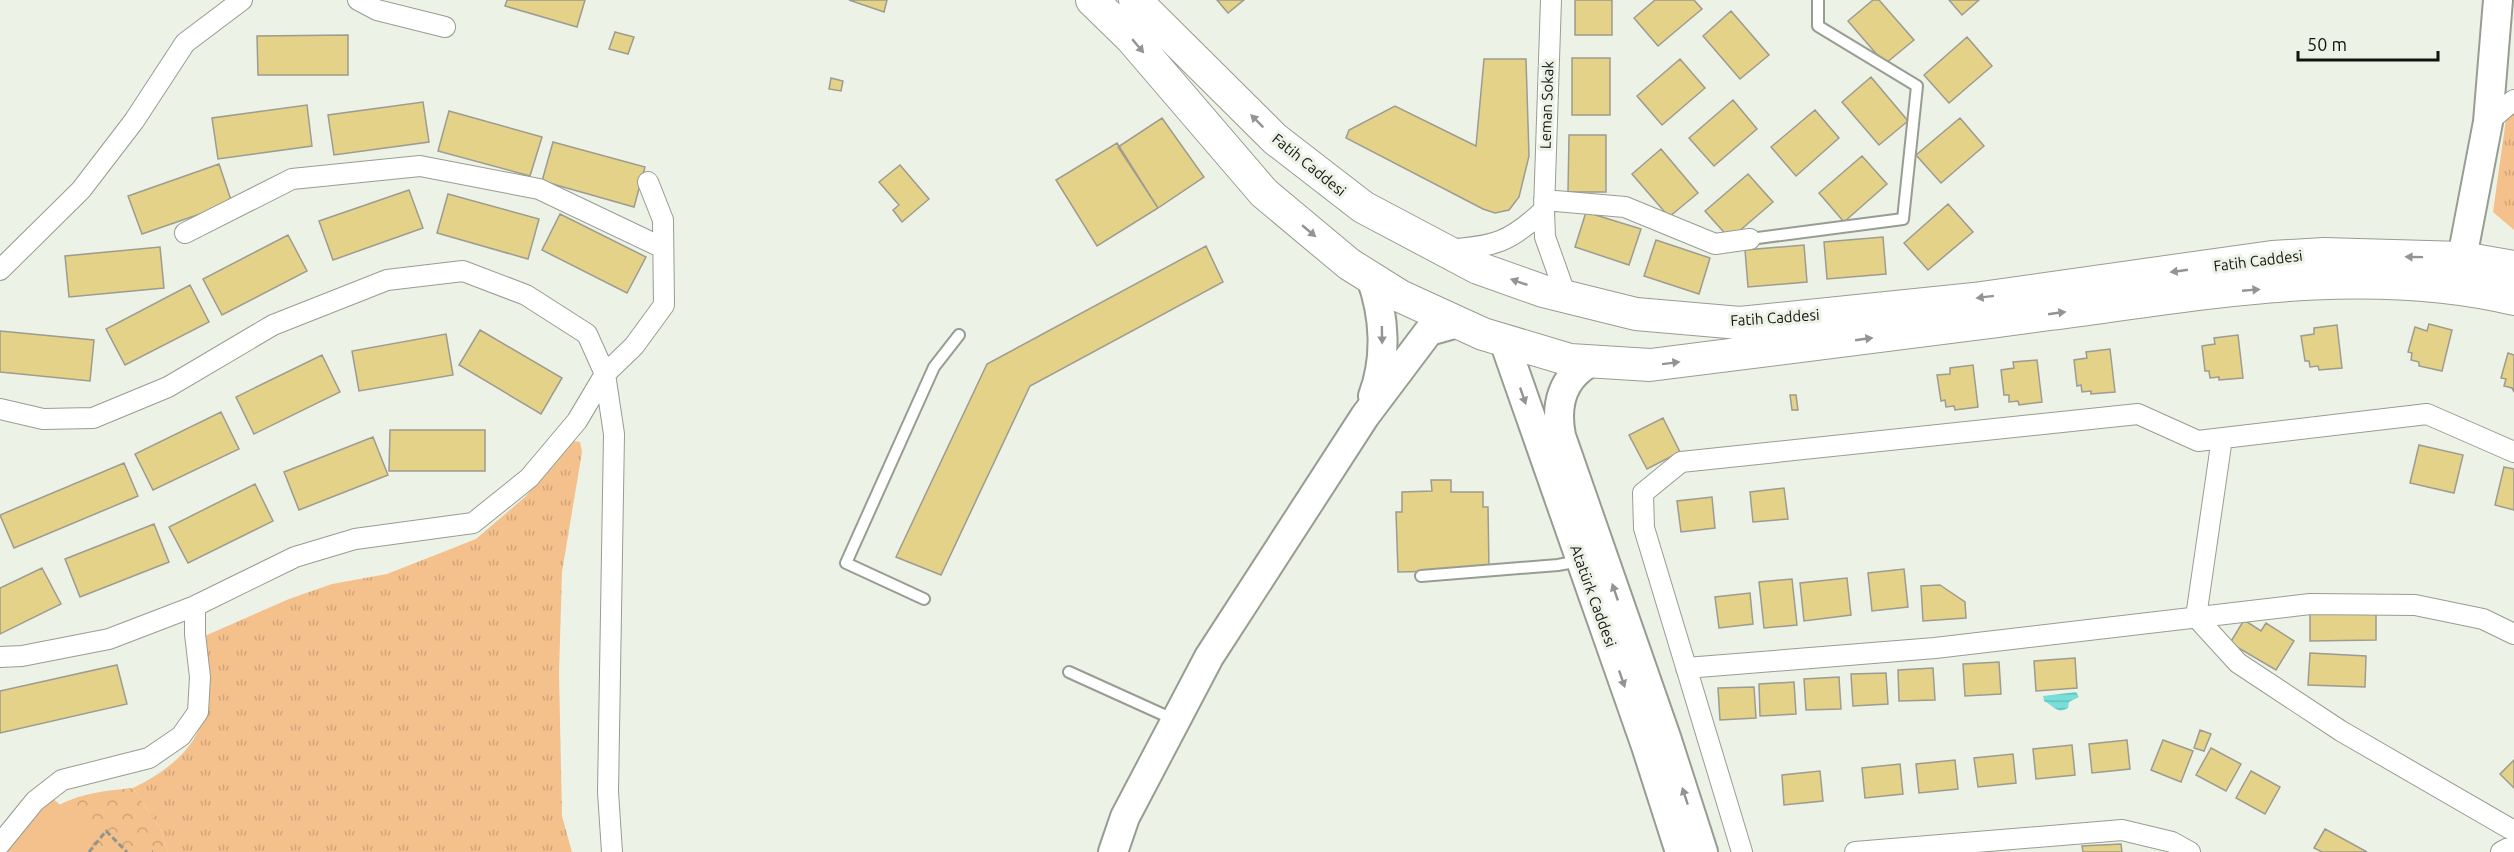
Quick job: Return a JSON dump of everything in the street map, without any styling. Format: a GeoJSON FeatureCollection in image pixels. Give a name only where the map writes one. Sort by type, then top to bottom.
{"type":"FeatureCollection","features":[{"type":"Feature","properties":{"kind":"main road","name":"Fatih Caddesi"},"geometry":{"type":"LineString","coordinates":[[1135,0],[1275,139],[1317,174],[1363,207],[1478,268],[1566,296],[1636,314],[1740,323],[1998,296],[2272,257],[2325,254],[2462,258],[2514,267]]}},
{"type":"Feature","properties":{"kind":"main road"},"geometry":{"type":"LineString","coordinates":[[2462,258],[2488,122],[2498,0]]}},
{"type":"Feature","properties":{"kind":"main road","name":"Fatih Caddesi"},"geometry":{"type":"LineString","coordinates":[[1094,2],[1131,38],[1264,193],[1349,264],[1400,296],[1456,323],[1504,341],[1570,360],[1650,365],[2191,295],[2302,285],[2385,281],[2431,284],[2514,300]]}},
{"type":"Feature","properties":{"kind":"main road"},"geometry":{"type":"LineString","coordinates":[[1264,193],[1284,177],[1300,170],[1317,174]]}},
{"type":"Feature","properties":{"kind":"main road"},"geometry":{"type":"LineString","coordinates":[[1365,416],[1376,388],[1381,363],[1381,311],[1371,278]]}},
{"type":"Feature","properties":{"kind":"main road"},"geometry":{"type":"LineString","coordinates":[[1602,363],[1632,357],[1641,346],[1643,335],[1636,314]]}},
{"type":"Feature","properties":{"kind":"main road"},"geometry":{"type":"LineString","coordinates":[[1113,852],[1125,817],[1209,657],[1365,416],[1429,331],[1456,323]]}},
{"type":"Feature","properties":{"kind":"main road","name":"Atatürk Caddesi"},"geometry":{"type":"LineString","coordinates":[[1504,341],[1646,746],[1680,852]]}},
{"type":"Feature","properties":{"kind":"main road","name":"Atatürk Caddesi"},"geometry":{"type":"LineString","coordinates":[[1602,363],[1578,369],[1564,385],[1558,421],[1561,436],[1666,737],[1703,852]]}},
{"type":"Feature","properties":{"kind":"street"},"geometry":{"type":"LineString","coordinates":[[0,270],[81,190],[134,122],[185,43],[243,0]]}},
{"type":"Feature","properties":{"kind":"street"},"geometry":{"type":"LineString","coordinates":[[358,0],[377,10],[445,27]]}},
{"type":"Feature","properties":{"kind":"street","name":"Leman Sokak"},"geometry":{"type":"LineString","coordinates":[[1551,0],[1544,205],[1545,237],[1566,296]]}},
{"type":"Feature","properties":{"kind":"street"},"geometry":{"type":"LineString","coordinates":[[2488,122],[2514,100]]}},
{"type":"Feature","properties":{"kind":"street"},"geometry":{"type":"LineString","coordinates":[[185,233],[292,179],[420,166],[539,189],[663,249]]}},
{"type":"Feature","properties":{"kind":"street"},"geometry":{"type":"LineString","coordinates":[[0,657],[22,656],[109,639],[195,606],[295,557],[356,539],[473,523],[529,478],[577,421],[605,374],[634,345],[664,305],[663,220],[648,182]]}},
{"type":"Feature","properties":{"kind":"street"},"geometry":{"type":"LineString","coordinates":[[1442,250],[1483,247],[1519,234],[1544,205],[1625,207],[1715,244],[1750,238]]}},
{"type":"Feature","properties":{"kind":"street"},"geometry":{"type":"LineString","coordinates":[[0,410],[43,419],[93,418],[168,387],[273,325],[387,280],[463,271],[526,295],[587,334],[605,374],[614,434],[608,792],[612,852]]}},
{"type":"Feature","properties":{"kind":"street"},"geometry":{"type":"LineString","coordinates":[[1742,852],[1644,528],[1643,493],[1680,462],[2138,414],[2198,441],[2427,414],[2514,452]]}},
{"type":"Feature","properties":{"kind":"street"},"geometry":{"type":"LineString","coordinates":[[2196,616],[2222,438]]}},
{"type":"Feature","properties":{"kind":"street"},"geometry":{"type":"LineString","coordinates":[[1686,668],[1935,648],[2310,604],[2415,605],[2483,619],[2514,634]]}},
{"type":"Feature","properties":{"kind":"street"},"geometry":{"type":"LineString","coordinates":[[0,844],[35,801],[62,780],[150,758],[181,736],[198,712],[200,677],[195,634],[195,606]]}},
{"type":"Feature","properties":{"kind":"street"},"geometry":{"type":"LineString","coordinates":[[2196,616],[2238,663],[2341,731],[2514,831]]}},
{"type":"Feature","properties":{"kind":"street"},"geometry":{"type":"LineString","coordinates":[[1855,852],[2122,830],[2172,842],[2190,852]]}},
{"type":"Feature","properties":{"kind":"street"},"geometry":{"type":"LineString","coordinates":[[2501,852],[2514,845]]}},
{"type":"Feature","properties":{"kind":"lane"},"geometry":{"type":"LineString","coordinates":[[1750,238],[1903,219],[1917,86],[1818,26],[1818,0]]}},
{"type":"Feature","properties":{"kind":"lane"},"geometry":{"type":"LineString","coordinates":[[924,599],[846,563],[934,367],[959,335]]}},
{"type":"Feature","properties":{"kind":"lane"},"geometry":{"type":"LineString","coordinates":[[1421,576],[1558,565],[1580,561]]}},
{"type":"Feature","properties":{"kind":"lane"},"geometry":{"type":"LineString","coordinates":[[1069,672],[1176,720]]}},
{"type":"Feature","properties":{"kind":"path"},"geometry":{"type":"LineString","coordinates":[[89,852],[105,831],[127,852]]}},
{"type":"Feature","properties":{"kind":"green space"},"geometry":{"type":"Polygon","coordinates":[[[2514,112],[2514,230],[2493,212],[2506,119],[2514,112]]]}},
{"type":"Feature","properties":{"kind":"green space"},"geometry":{"type":"Polygon","coordinates":[[[573,441],[580,442],[582,452],[562,572],[559,673],[562,816],[572,852],[168,852],[160,828],[133,788],[169,766],[179,757],[196,736],[202,723],[206,692],[200,638],[289,599],[332,584],[387,574],[476,539],[525,497],[573,441]]]}},
{"type":"Feature","properties":{"kind":"green space"},"geometry":{"type":"Polygon","coordinates":[[[133,788],[160,828],[168,852],[12,852],[38,822],[56,807],[88,794],[133,788]]]}},
{"type":"Feature","properties":{"kind":"green space"},"geometry":{"type":"Polygon","coordinates":[[[52,798],[93,832],[76,852],[6,852],[52,798]]]}},
{"type":"Feature","properties":{"kind":"water"},"geometry":{"type":"Polygon","coordinates":[[[2076,692],[2079,697],[2069,702],[2068,708],[2064,710],[2055,709],[2044,701],[2043,696],[2076,692]]]}},
{"type":"Feature","properties":{"kind":"building"},"geometry":{"type":"Polygon","coordinates":[[[507,0],[585,0],[577,27],[505,6],[507,0]]]}},
{"type":"Feature","properties":{"kind":"building"},"geometry":{"type":"Polygon","coordinates":[[[849,0],[887,0],[884,12],[849,0]]]}},
{"type":"Feature","properties":{"kind":"building"},"geometry":{"type":"Polygon","coordinates":[[[1217,0],[1244,0],[1228,13],[1217,0]]]}},
{"type":"Feature","properties":{"kind":"building"},"geometry":{"type":"Polygon","coordinates":[[[1575,0],[1612,0],[1612,35],[1575,35],[1575,0]]]}},
{"type":"Feature","properties":{"kind":"building"},"geometry":{"type":"Polygon","coordinates":[[[1655,0],[1694,0],[1702,9],[1658,46],[1634,18],[1655,0]]]}},
{"type":"Feature","properties":{"kind":"building"},"geometry":{"type":"Polygon","coordinates":[[[1873,0],[1879,0],[1914,40],[1885,64],[1848,21],[1873,0]]]}},
{"type":"Feature","properties":{"kind":"building"},"geometry":{"type":"Polygon","coordinates":[[[1949,0],[1979,0],[1962,15],[1949,0]]]}},
{"type":"Feature","properties":{"kind":"building"},"geometry":{"type":"Polygon","coordinates":[[[1731,11],[1769,55],[1740,79],[1703,36],[1731,11]]]}},
{"type":"Feature","properties":{"kind":"building"},"geometry":{"type":"Polygon","coordinates":[[[615,32],[634,37],[628,54],[609,49],[615,32]]]}},
{"type":"Feature","properties":{"kind":"building"},"geometry":{"type":"Polygon","coordinates":[[[348,35],[348,75],[258,75],[257,36],[348,35]]]}},
{"type":"Feature","properties":{"kind":"building"},"geometry":{"type":"Polygon","coordinates":[[[1967,37],[1992,66],[1949,103],[1924,75],[1967,37]]]}},
{"type":"Feature","properties":{"kind":"building"},"geometry":{"type":"Polygon","coordinates":[[[1572,58],[1610,58],[1610,115],[1572,115],[1572,58]]]}},
{"type":"Feature","properties":{"kind":"building"},"geometry":{"type":"Polygon","coordinates":[[[1484,59],[1526,59],[1529,156],[1519,197],[1509,210],[1495,213],[1483,209],[1346,138],[1349,130],[1395,106],[1476,146],[1484,59]]]}},
{"type":"Feature","properties":{"kind":"building"},"geometry":{"type":"Polygon","coordinates":[[[1680,59],[1705,88],[1662,125],[1637,96],[1680,59]]]}},
{"type":"Feature","properties":{"kind":"building"},"geometry":{"type":"Polygon","coordinates":[[[1871,77],[1908,121],[1879,145],[1842,102],[1871,77]]]}},
{"type":"Feature","properties":{"kind":"building"},"geometry":{"type":"Polygon","coordinates":[[[831,78],[843,81],[841,91],[829,89],[831,78]]]}},
{"type":"Feature","properties":{"kind":"building"},"geometry":{"type":"Polygon","coordinates":[[[1733,100],[1757,129],[1714,166],[1689,138],[1733,100]]]}},
{"type":"Feature","properties":{"kind":"building"},"geometry":{"type":"Polygon","coordinates":[[[423,102],[429,142],[334,155],[328,115],[423,102]]]}},
{"type":"Feature","properties":{"kind":"building"},"geometry":{"type":"Polygon","coordinates":[[[307,105],[312,146],[218,159],[212,118],[307,105]]]}},
{"type":"Feature","properties":{"kind":"building"},"geometry":{"type":"Polygon","coordinates":[[[1815,110],[1839,138],[1796,176],[1771,147],[1815,110]]]}},
{"type":"Feature","properties":{"kind":"building"},"geometry":{"type":"Polygon","coordinates":[[[449,111],[542,137],[530,176],[438,151],[449,111]]]}},
{"type":"Feature","properties":{"kind":"building"},"geometry":{"type":"Polygon","coordinates":[[[1162,118],[1204,177],[1158,208],[1118,147],[1162,118]]]}},
{"type":"Feature","properties":{"kind":"building"},"geometry":{"type":"Polygon","coordinates":[[[1960,118],[1984,146],[1941,183],[1916,155],[1960,118]]]}},
{"type":"Feature","properties":{"kind":"building"},"geometry":{"type":"Polygon","coordinates":[[[1569,135],[1606,135],[1606,192],[1568,192],[1569,135]]]}},
{"type":"Feature","properties":{"kind":"building"},"geometry":{"type":"Polygon","coordinates":[[[553,142],[645,167],[634,207],[542,181],[553,142]]]}},
{"type":"Feature","properties":{"kind":"building"},"geometry":{"type":"Polygon","coordinates":[[[1117,143],[1158,208],[1097,246],[1056,180],[1117,143]]]}},
{"type":"Feature","properties":{"kind":"building"},"geometry":{"type":"Polygon","coordinates":[[[1661,149],[1698,193],[1669,217],[1632,174],[1661,149]]]}},
{"type":"Feature","properties":{"kind":"building"},"geometry":{"type":"Polygon","coordinates":[[[1862,156],[1887,184],[1844,222],[1819,193],[1862,156]]]}},
{"type":"Feature","properties":{"kind":"building"},"geometry":{"type":"Polygon","coordinates":[[[219,164],[232,203],[142,234],[128,196],[219,164]]]}},
{"type":"Feature","properties":{"kind":"building"},"geometry":{"type":"Polygon","coordinates":[[[900,165],[929,199],[902,222],[893,210],[899,205],[879,182],[900,165]]]}},
{"type":"Feature","properties":{"kind":"building"},"geometry":{"type":"Polygon","coordinates":[[[1748,174],[1773,202],[1730,239],[1705,211],[1748,174]]]}},
{"type":"Feature","properties":{"kind":"building"},"geometry":{"type":"Polygon","coordinates":[[[409,190],[423,228],[333,260],[319,221],[409,190]]]}},
{"type":"Feature","properties":{"kind":"building"},"geometry":{"type":"Polygon","coordinates":[[[448,194],[539,219],[528,259],[437,233],[448,194]]]}},
{"type":"Feature","properties":{"kind":"building"},"geometry":{"type":"Polygon","coordinates":[[[1948,204],[1973,232],[1928,270],[1904,243],[1948,204]]]}},
{"type":"Feature","properties":{"kind":"building"},"geometry":{"type":"Polygon","coordinates":[[[1586,212],[1641,229],[1629,265],[1575,247],[1586,212]]]}},
{"type":"Feature","properties":{"kind":"building"},"geometry":{"type":"Polygon","coordinates":[[[560,214],[646,257],[627,293],[542,250],[560,214]]]}},
{"type":"Feature","properties":{"kind":"building"},"geometry":{"type":"Polygon","coordinates":[[[288,235],[307,271],[222,315],[203,279],[288,235]]]}},
{"type":"Feature","properties":{"kind":"building"},"geometry":{"type":"Polygon","coordinates":[[[1883,237],[1886,274],[1827,279],[1824,242],[1883,237]]]}},
{"type":"Feature","properties":{"kind":"building"},"geometry":{"type":"Polygon","coordinates":[[[1656,240],[1710,258],[1699,294],[1644,276],[1656,240]]]}},
{"type":"Feature","properties":{"kind":"building"},"geometry":{"type":"Polygon","coordinates":[[[1804,245],[1807,282],[1748,287],[1745,250],[1804,245]]]}},
{"type":"Feature","properties":{"kind":"building"},"geometry":{"type":"Polygon","coordinates":[[[1206,246],[1223,282],[1030,386],[941,575],[896,557],[987,364],[1206,246]]]}},
{"type":"Feature","properties":{"kind":"building"},"geometry":{"type":"Polygon","coordinates":[[[160,247],[164,288],[69,297],[65,256],[160,247]]]}},
{"type":"Feature","properties":{"kind":"building"},"geometry":{"type":"Polygon","coordinates":[[[190,285],[209,322],[125,365],[106,329],[190,285]]]}},
{"type":"Feature","properties":{"kind":"building"},"geometry":{"type":"Polygon","coordinates":[[[2429,324],[2452,330],[2442,371],[2419,366],[2419,362],[2411,360],[2412,353],[2408,352],[2415,327],[2427,331],[2429,324]]]}},
{"type":"Feature","properties":{"kind":"building"},"geometry":{"type":"Polygon","coordinates":[[[2337,325],[2342,368],[2319,370],[2318,366],[2310,367],[2309,361],[2305,361],[2301,336],[2314,334],[2314,328],[2337,325]]]}},
{"type":"Feature","properties":{"kind":"building"},"geometry":{"type":"Polygon","coordinates":[[[480,330],[562,378],[541,414],[459,365],[480,330]]]}},
{"type":"Feature","properties":{"kind":"building"},"geometry":{"type":"Polygon","coordinates":[[[0,331],[94,340],[90,381],[0,372],[0,331]]]}},
{"type":"Feature","properties":{"kind":"building"},"geometry":{"type":"Polygon","coordinates":[[[446,334],[453,375],[359,391],[352,351],[446,334]]]}},
{"type":"Feature","properties":{"kind":"building"},"geometry":{"type":"Polygon","coordinates":[[[2238,335],[2243,378],[2219,380],[2219,377],[2210,378],[2209,371],[2205,371],[2202,346],[2215,344],[2214,338],[2238,335]]]}},
{"type":"Feature","properties":{"kind":"building"},"geometry":{"type":"Polygon","coordinates":[[[2110,349],[2115,392],[2091,394],[2091,391],[2082,392],[2081,385],[2077,386],[2074,360],[2087,358],[2086,352],[2110,349]]]}},
{"type":"Feature","properties":{"kind":"building"},"geometry":{"type":"Polygon","coordinates":[[[2508,353],[2514,355],[2514,392],[2512,388],[2504,386],[2506,379],[2501,378],[2508,353]]]}},
{"type":"Feature","properties":{"kind":"building"},"geometry":{"type":"Polygon","coordinates":[[[322,355],[340,392],[254,434],[236,397],[322,355]]]}},
{"type":"Feature","properties":{"kind":"building"},"geometry":{"type":"Polygon","coordinates":[[[2037,360],[2042,402],[2019,405],[2018,401],[2009,402],[2009,395],[2004,395],[2001,370],[2014,368],[2013,362],[2037,360]]]}},
{"type":"Feature","properties":{"kind":"building"},"geometry":{"type":"Polygon","coordinates":[[[1973,365],[1978,407],[1955,410],[1954,406],[1946,407],[1945,400],[1941,401],[1937,375],[1950,374],[1950,368],[1973,365]]]}},
{"type":"Feature","properties":{"kind":"building"},"geometry":{"type":"Polygon","coordinates":[[[1790,395],[1796,395],[1798,410],[1792,410],[1790,395]]]}},
{"type":"Feature","properties":{"kind":"building"},"geometry":{"type":"Polygon","coordinates":[[[221,412],[239,449],[153,490],[135,454],[221,412]]]}},
{"type":"Feature","properties":{"kind":"building"},"geometry":{"type":"Polygon","coordinates":[[[1663,418],[1680,452],[1647,469],[1629,435],[1663,418]]]}},
{"type":"Feature","properties":{"kind":"building"},"geometry":{"type":"Polygon","coordinates":[[[390,430],[485,430],[485,471],[389,471],[390,430]]]}},
{"type":"Feature","properties":{"kind":"building"},"geometry":{"type":"Polygon","coordinates":[[[373,437],[388,475],[299,510],[284,472],[373,437]]]}},
{"type":"Feature","properties":{"kind":"building"},"geometry":{"type":"Polygon","coordinates":[[[2419,445],[2463,455],[2454,493],[2410,483],[2419,445]]]}},
{"type":"Feature","properties":{"kind":"building"},"geometry":{"type":"Polygon","coordinates":[[[124,463],[138,496],[14,548],[0,515],[124,463]]]}},
{"type":"Feature","properties":{"kind":"building"},"geometry":{"type":"Polygon","coordinates":[[[2504,467],[2514,469],[2514,510],[2495,505],[2504,467]]]}},
{"type":"Feature","properties":{"kind":"building"},"geometry":{"type":"Polygon","coordinates":[[[1431,480],[1451,480],[1451,492],[1483,492],[1483,507],[1488,507],[1489,570],[1398,572],[1396,512],[1402,512],[1402,492],[1432,491],[1431,480]]]}},
{"type":"Feature","properties":{"kind":"building"},"geometry":{"type":"Polygon","coordinates":[[[255,484],[273,521],[188,563],[169,527],[255,484]]]}},
{"type":"Feature","properties":{"kind":"building"},"geometry":{"type":"Polygon","coordinates":[[[1784,488],[1788,519],[1753,522],[1750,492],[1784,488]]]}},
{"type":"Feature","properties":{"kind":"building"},"geometry":{"type":"Polygon","coordinates":[[[1712,497],[1715,528],[1681,532],[1677,501],[1712,497]]]}},
{"type":"Feature","properties":{"kind":"building"},"geometry":{"type":"Polygon","coordinates":[[[154,524],[169,562],[80,597],[65,559],[154,524]]]}},
{"type":"Feature","properties":{"kind":"building"},"geometry":{"type":"Polygon","coordinates":[[[42,568],[61,604],[0,634],[0,588],[42,568]]]}},
{"type":"Feature","properties":{"kind":"building"},"geometry":{"type":"Polygon","coordinates":[[[1904,569],[1908,607],[1872,611],[1868,573],[1904,569]]]}},
{"type":"Feature","properties":{"kind":"building"},"geometry":{"type":"Polygon","coordinates":[[[1847,578],[1851,615],[1804,621],[1800,583],[1847,578]]]}},
{"type":"Feature","properties":{"kind":"building"},"geometry":{"type":"Polygon","coordinates":[[[1792,579],[1797,625],[1764,628],[1759,582],[1792,579]]]}},
{"type":"Feature","properties":{"kind":"building"},"geometry":{"type":"Polygon","coordinates":[[[1940,585],[1965,602],[1966,618],[1923,621],[1921,586],[1940,585]]]}},
{"type":"Feature","properties":{"kind":"building"},"geometry":{"type":"Polygon","coordinates":[[[1750,593],[1753,624],[1719,628],[1715,597],[1750,593]]]}},
{"type":"Feature","properties":{"kind":"building"},"geometry":{"type":"Polygon","coordinates":[[[2376,612],[2376,640],[2310,641],[2310,613],[2376,612]]]}},
{"type":"Feature","properties":{"kind":"building"},"geometry":{"type":"Polygon","coordinates":[[[2244,620],[2261,631],[2266,623],[2294,641],[2276,670],[2230,643],[2244,620]]]}},
{"type":"Feature","properties":{"kind":"building"},"geometry":{"type":"Polygon","coordinates":[[[2310,653],[2366,656],[2365,687],[2308,685],[2310,653]]]}},
{"type":"Feature","properties":{"kind":"building"},"geometry":{"type":"Polygon","coordinates":[[[2075,658],[2077,688],[2036,691],[2034,661],[2075,658]]]}},
{"type":"Feature","properties":{"kind":"building"},"geometry":{"type":"Polygon","coordinates":[[[1999,662],[2001,694],[1965,696],[1963,664],[1999,662]]]}},
{"type":"Feature","properties":{"kind":"building"},"geometry":{"type":"Polygon","coordinates":[[[117,665],[127,704],[0,733],[0,691],[117,665]]]}},
{"type":"Feature","properties":{"kind":"building"},"geometry":{"type":"Polygon","coordinates":[[[1933,668],[1935,700],[1899,701],[1898,670],[1933,668]]]}},
{"type":"Feature","properties":{"kind":"building"},"geometry":{"type":"Polygon","coordinates":[[[1886,673],[1888,704],[1853,706],[1851,674],[1886,673]]]}},
{"type":"Feature","properties":{"kind":"building"},"geometry":{"type":"Polygon","coordinates":[[[1839,677],[1841,709],[1806,710],[1804,679],[1839,677]]]}},
{"type":"Feature","properties":{"kind":"building"},"geometry":{"type":"Polygon","coordinates":[[[1794,682],[1796,714],[1760,716],[1759,684],[1794,682]]]}},
{"type":"Feature","properties":{"kind":"building"},"geometry":{"type":"Polygon","coordinates":[[[1754,687],[1756,718],[1720,720],[1718,688],[1754,687]]]}},
{"type":"Feature","properties":{"kind":"building"},"geometry":{"type":"Polygon","coordinates":[[[2200,730],[2211,734],[2204,751],[2194,748],[2200,730]]]}},
{"type":"Feature","properties":{"kind":"building"},"geometry":{"type":"Polygon","coordinates":[[[2127,740],[2130,769],[2092,773],[2089,744],[2127,740]]]}},
{"type":"Feature","properties":{"kind":"building"},"geometry":{"type":"Polygon","coordinates":[[[2163,740],[2193,751],[2181,782],[2151,770],[2163,740]]]}},
{"type":"Feature","properties":{"kind":"building"},"geometry":{"type":"Polygon","coordinates":[[[2072,745],[2075,775],[2036,779],[2033,749],[2072,745]]]}},
{"type":"Feature","properties":{"kind":"building"},"geometry":{"type":"Polygon","coordinates":[[[2211,748],[2241,764],[2226,791],[2196,775],[2211,748]]]}},
{"type":"Feature","properties":{"kind":"building"},"geometry":{"type":"Polygon","coordinates":[[[2013,754],[2016,783],[1978,787],[1974,758],[2013,754]]]}},
{"type":"Feature","properties":{"kind":"building"},"geometry":{"type":"Polygon","coordinates":[[[1955,760],[1958,789],[1919,793],[1916,764],[1955,760]]]}},
{"type":"Feature","properties":{"kind":"building"},"geometry":{"type":"Polygon","coordinates":[[[2514,760],[2514,788],[2500,774],[2514,760]]]}},
{"type":"Feature","properties":{"kind":"building"},"geometry":{"type":"Polygon","coordinates":[[[1900,764],[1903,794],[1865,798],[1862,768],[1900,764]]]}},
{"type":"Feature","properties":{"kind":"building"},"geometry":{"type":"Polygon","coordinates":[[[1820,771],[1823,801],[1784,805],[1782,775],[1820,771]]]}},
{"type":"Feature","properties":{"kind":"building"},"geometry":{"type":"Polygon","coordinates":[[[2251,771],[2280,787],[2265,814],[2236,798],[2251,771]]]}},
{"type":"Feature","properties":{"kind":"building"},"geometry":{"type":"Polygon","coordinates":[[[2325,829],[2367,852],[2322,852],[2314,848],[2325,829]]]}},
{"type":"Feature","properties":{"kind":"building"},"geometry":{"type":"Polygon","coordinates":[[[2121,844],[2122,852],[2083,852],[2082,846],[2121,844]]]}}]}
